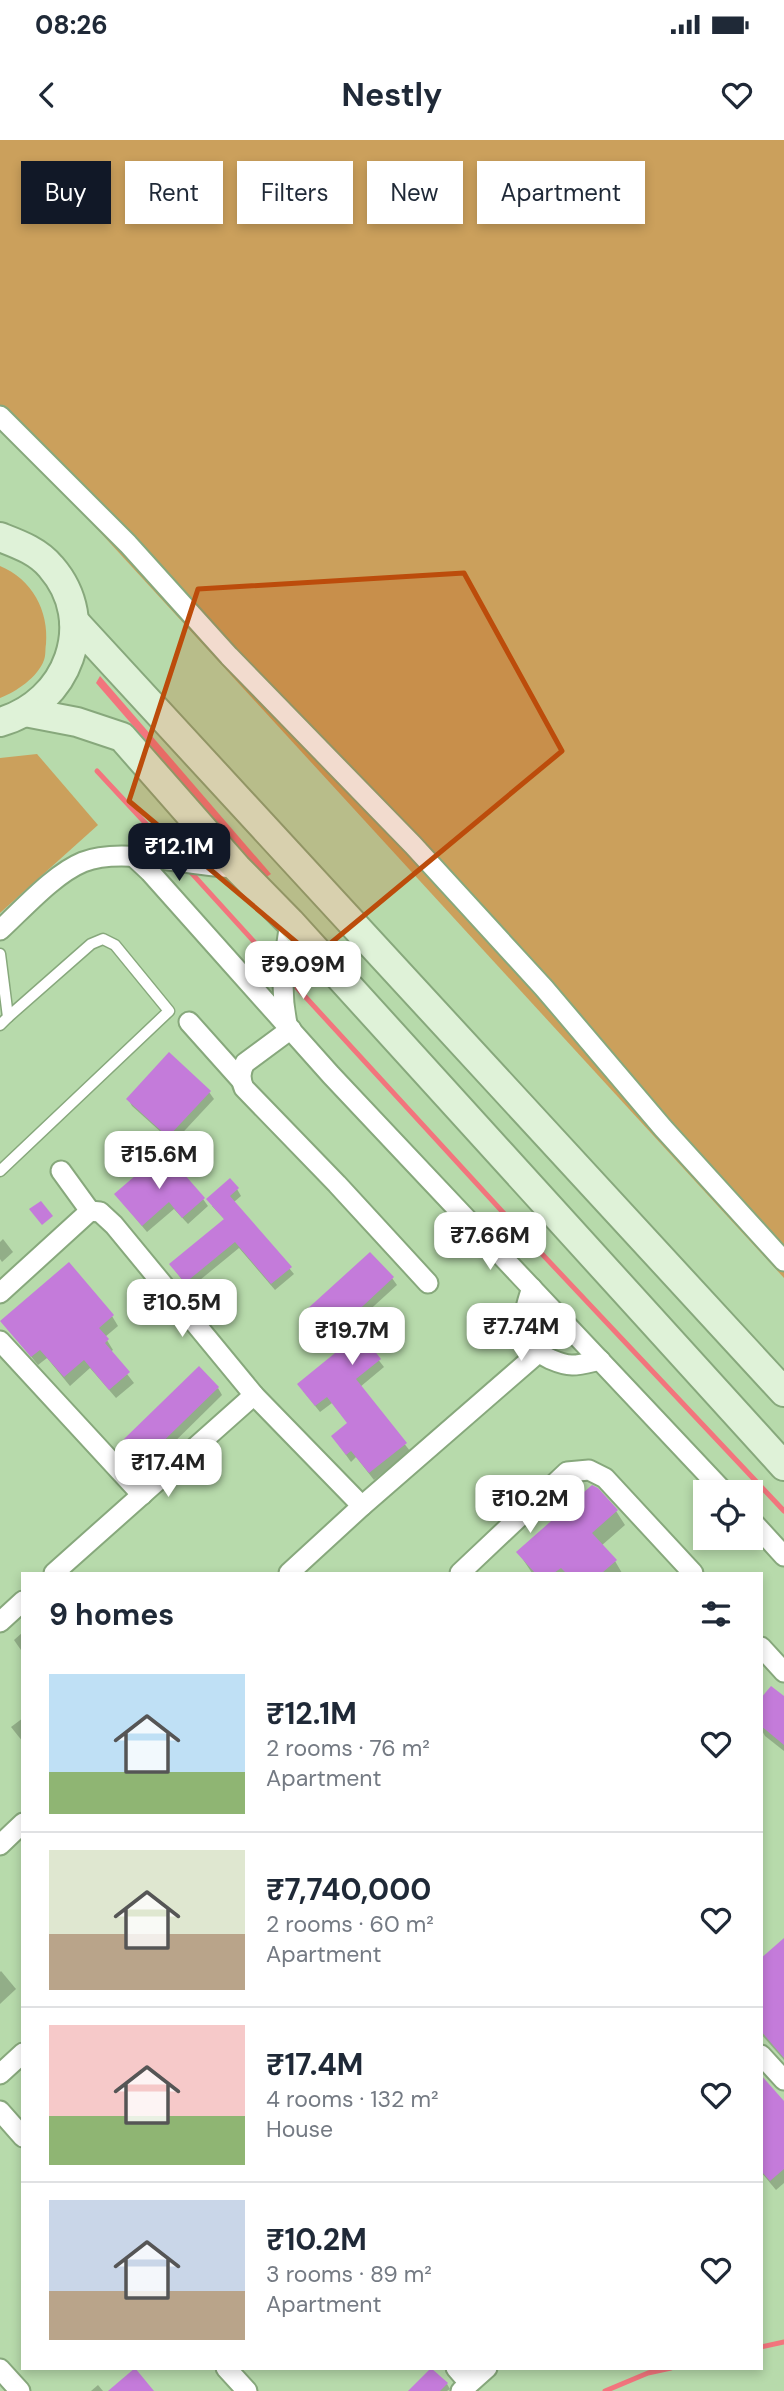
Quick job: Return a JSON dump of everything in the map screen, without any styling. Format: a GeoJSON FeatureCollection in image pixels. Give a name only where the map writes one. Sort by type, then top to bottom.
{"type":"FeatureCollection","features":[{"type":"Feature","properties":{"kind":"main road"},"geometry":{"type":"LineString","coordinates":[[0,537],[27,547],[51,566],[67,592],[74,621],[73,648],[63,674],[47,696],[13,717]]}},
{"type":"Feature","properties":{"kind":"main road"},"geometry":{"type":"LineString","coordinates":[[74,621],[784,1392]]}},
{"type":"Feature","properties":{"kind":"main road"},"geometry":{"type":"LineString","coordinates":[[13,717],[77,722],[122,737],[237,868],[290,922],[784,1466]]}},
{"type":"Feature","properties":{"kind":"street"},"geometry":{"type":"LineString","coordinates":[[0,416],[128,544],[229,656],[413,845],[544,988],[663,1128],[784,1261]]}},
{"type":"Feature","properties":{"kind":"street"},"geometry":{"type":"LineString","coordinates":[[0,930],[60,876],[82,863],[103,856],[133,856],[207,867],[237,868]]}},
{"type":"Feature","properties":{"kind":"street"},"geometry":{"type":"LineString","coordinates":[[133,856],[331,1075],[713,1480]]}},
{"type":"Feature","properties":{"kind":"street"},"geometry":{"type":"LineString","coordinates":[[289,1027],[282,999],[290,922]]}},
{"type":"Feature","properties":{"kind":"street"},"geometry":{"type":"LineString","coordinates":[[189,1022],[240,1079],[244,1088],[428,1283]]}},
{"type":"Feature","properties":{"kind":"street"},"geometry":{"type":"LineString","coordinates":[[240,1079],[245,1063],[289,1027]]}},
{"type":"Feature","properties":{"kind":"street"},"geometry":{"type":"LineString","coordinates":[[61,1171],[90,1210],[100,1213],[114,1225],[254,1395],[362,1506]]}},
{"type":"Feature","properties":{"kind":"street"},"geometry":{"type":"LineString","coordinates":[[0,1293],[90,1210]]}},
{"type":"Feature","properties":{"kind":"street"},"geometry":{"type":"LineString","coordinates":[[533,1288],[524,1310],[523,1323],[525,1336],[538,1353],[561,1364],[573,1365],[600,1360]]}},
{"type":"Feature","properties":{"kind":"street"},"geometry":{"type":"LineString","coordinates":[[0,1341],[142,1495]]}},
{"type":"Feature","properties":{"kind":"street"},"geometry":{"type":"LineString","coordinates":[[290,1572],[538,1353]]}},
{"type":"Feature","properties":{"kind":"street"},"geometry":{"type":"LineString","coordinates":[[55,1572],[254,1395]]}},
{"type":"Feature","properties":{"kind":"street"},"geometry":{"type":"LineString","coordinates":[[461,1572],[567,1472],[589,1470],[605,1478],[692,1572]]}},
{"type":"Feature","properties":{"kind":"street"},"geometry":{"type":"LineString","coordinates":[[763,1533],[784,1556]]}},
{"type":"Feature","properties":{"kind":"street"},"geometry":{"type":"LineString","coordinates":[[2,1615],[21,1602]]}},
{"type":"Feature","properties":{"kind":"street"},"geometry":{"type":"LineString","coordinates":[[772,1653],[784,1672]]}},
{"type":"Feature","properties":{"kind":"street"},"geometry":{"type":"LineString","coordinates":[[1,1842],[21,1825]]}},
{"type":"Feature","properties":{"kind":"street"},"geometry":{"type":"LineString","coordinates":[[0,2074],[21,2055]]}},
{"type":"Feature","properties":{"kind":"street"},"geometry":{"type":"LineString","coordinates":[[763,2058],[784,2080]]}},
{"type":"Feature","properties":{"kind":"street"},"geometry":{"type":"LineString","coordinates":[[0,2111],[21,2135]]}},
{"type":"Feature","properties":{"kind":"street"},"geometry":{"type":"LineString","coordinates":[[0,2369],[19,2391]]}},
{"type":"Feature","properties":{"kind":"street"},"geometry":{"type":"LineString","coordinates":[[457,2370],[465,2387],[485,2370]]}},
{"type":"Feature","properties":{"kind":"lane"},"geometry":{"type":"LineString","coordinates":[[0,1171],[169,1011],[115,945],[103,939],[91,944],[4,1021]]}},
{"type":"Feature","properties":{"kind":"lane"},"geometry":{"type":"LineString","coordinates":[[0,954],[4,1021]]}},
{"type":"Feature","properties":{"kind":"highlighted area"},"geometry":{"type":"Polygon","coordinates":[[[464,573],[562,751],[314,957],[129,801],[198,589],[464,573]]]}},
{"type":"Feature","properties":{"kind":"shaded area"},"geometry":{"type":"Polygon","coordinates":[[[0,140],[784,140],[784,1278],[0,423],[0,140]]]}},
{"type":"Feature","properties":{"kind":"shaded area"},"geometry":{"type":"Polygon","coordinates":[[[0,566],[21,579],[36,598],[45,620],[46,632],[45,656],[37,672],[26,683],[0,698],[0,566]]]}},
{"type":"Feature","properties":{"kind":"shaded area"},"geometry":{"type":"Polygon","coordinates":[[[100,676],[271,874],[265,878],[96,683],[100,676]]]}},
{"type":"Feature","properties":{"kind":"shaded area"},"geometry":{"type":"Polygon","coordinates":[[[37,754],[98,825],[0,913],[0,758],[37,754]]]}},
{"type":"Feature","properties":{"kind":"building"},"geometry":{"type":"Polygon","coordinates":[[[169,1052],[211,1091],[168,1137],[126,1099],[169,1052]]]}},
{"type":"Feature","properties":{"kind":"building"},"geometry":{"type":"Polygon","coordinates":[[[164,1151],[205,1198],[182,1218],[169,1202],[142,1226],[114,1194],[164,1151]]]}},
{"type":"Feature","properties":{"kind":"building"},"geometry":{"type":"Polygon","coordinates":[[[230,1178],[239,1188],[230,1196],[292,1267],[271,1284],[235,1242],[185,1283],[169,1264],[224,1219],[206,1199],[230,1178]]]}},
{"type":"Feature","properties":{"kind":"building"},"geometry":{"type":"Polygon","coordinates":[[[41,1201],[53,1216],[42,1225],[29,1209],[41,1201]]]}},
{"type":"Feature","properties":{"kind":"building"},"geometry":{"type":"Polygon","coordinates":[[[370,1252],[394,1277],[349,1319],[381,1359],[356,1379],[407,1443],[369,1473],[351,1451],[346,1455],[331,1436],[347,1423],[327,1397],[315,1406],[297,1384],[340,1349],[305,1311],[370,1252]]]}},
{"type":"Feature","properties":{"kind":"building"},"geometry":{"type":"Polygon","coordinates":[[[69,1262],[114,1315],[99,1328],[109,1339],[105,1343],[130,1372],[109,1390],[84,1360],[64,1377],[40,1350],[31,1357],[0,1321],[69,1262]]]}},
{"type":"Feature","properties":{"kind":"building"},"geometry":{"type":"Polygon","coordinates":[[[199,1366],[219,1387],[145,1459],[124,1439],[199,1366]]]}},
{"type":"Feature","properties":{"kind":"building"},"geometry":{"type":"Polygon","coordinates":[[[592,1485],[618,1510],[592,1533],[617,1560],[603,1572],[565,1572],[561,1568],[555,1572],[534,1572],[516,1552],[592,1485]]]}},
{"type":"Feature","properties":{"kind":"building"},"geometry":{"type":"Polygon","coordinates":[[[771,1686],[784,1696],[784,1745],[763,1728],[763,1696],[771,1686]]]}},
{"type":"Feature","properties":{"kind":"building"},"geometry":{"type":"Polygon","coordinates":[[[784,1938],[784,2058],[763,2033],[763,1956],[784,1938]]]}},
{"type":"Feature","properties":{"kind":"building"},"geometry":{"type":"Polygon","coordinates":[[[763,2077],[784,2101],[784,2169],[770,2181],[763,2173],[763,2077]]]}},
{"type":"Feature","properties":{"kind":"building"},"geometry":{"type":"Polygon","coordinates":[[[133,2370],[137,2370],[154,2391],[108,2391],[133,2370]]]}},
{"type":"Feature","properties":{"kind":"building"},"geometry":{"type":"Polygon","coordinates":[[[429,2370],[433,2370],[448,2383],[440,2391],[408,2391],[429,2370]]]}},
{"type":"Feature","properties":{"kind":"waterway"},"geometry":{"type":"LineString","coordinates":[[97,771],[176,856]]}},
{"type":"Feature","properties":{"kind":"waterway"},"geometry":{"type":"LineString","coordinates":[[187,868],[277,967]]}},
{"type":"Feature","properties":{"kind":"waterway"},"geometry":{"type":"LineString","coordinates":[[289,979],[511,1221],[784,1511]]}},
{"type":"Feature","properties":{"kind":"waterway"},"geometry":{"type":"LineString","coordinates":[[763,2347],[784,2342]]}},
{"type":"Feature","properties":{"kind":"waterway"},"geometry":{"type":"LineString","coordinates":[[605,2391],[662,2370]]}}]}
